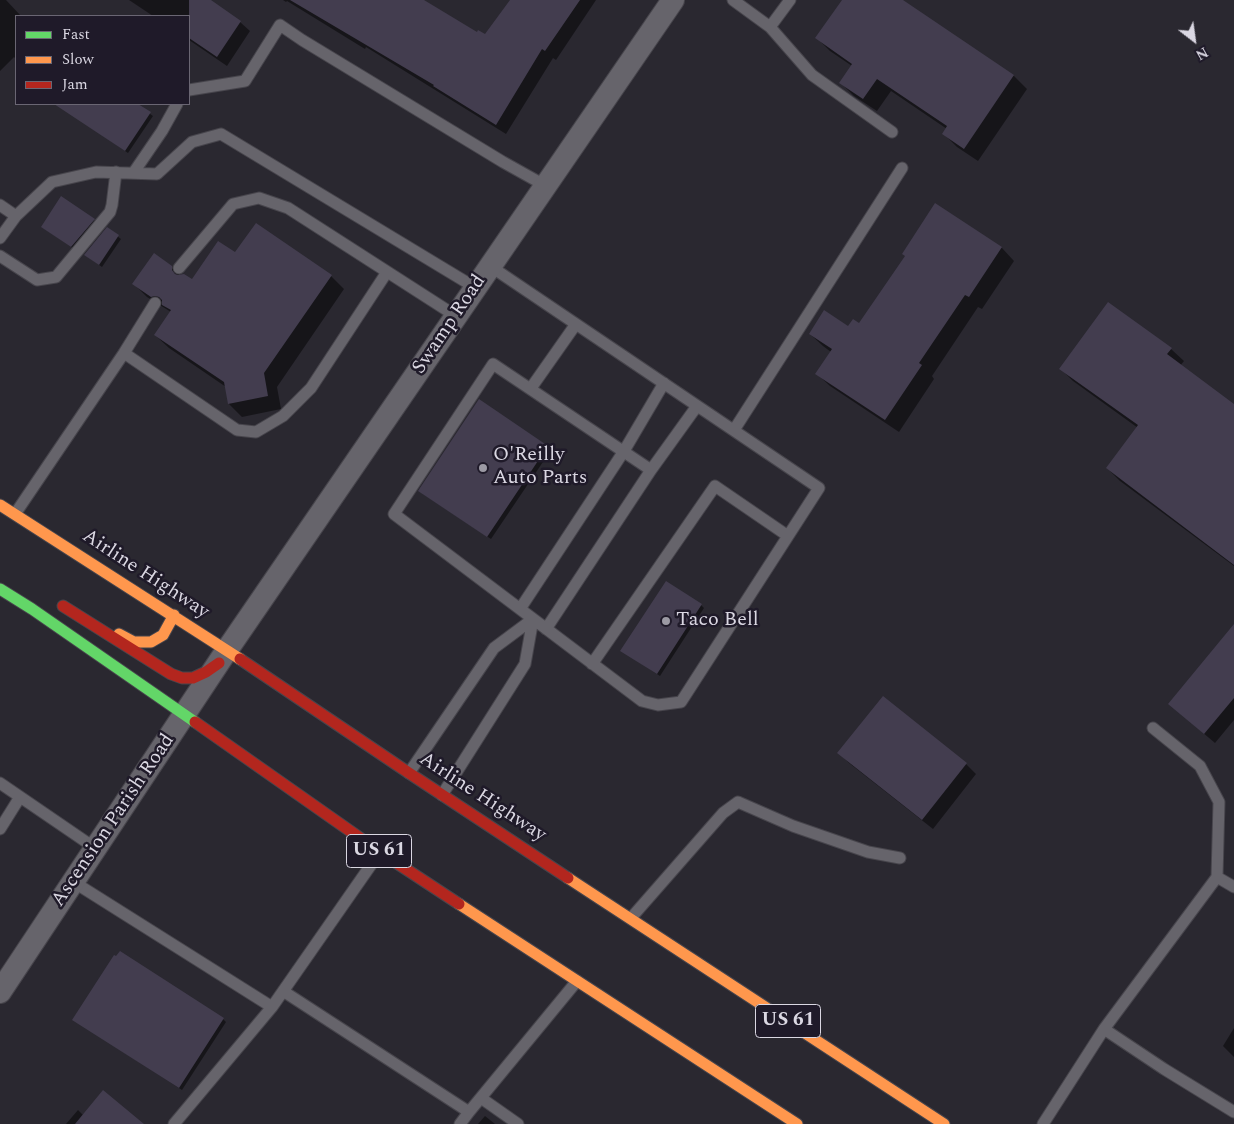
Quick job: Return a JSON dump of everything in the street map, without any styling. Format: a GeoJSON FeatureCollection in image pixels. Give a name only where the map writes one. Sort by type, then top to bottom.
{"type":"FeatureCollection","features":[{"type":"Feature","properties":{"kind":"highway","name":"Airline Highway"},"geometry":{"type":"LineString","coordinates":[[0,505],[174,616],[223,656],[409,773],[944,1124]]}},
{"type":"Feature","properties":{"kind":"highway","name":"US 61"},"geometry":{"type":"LineString","coordinates":[[0,589],[32,609],[380,852],[792,1123]]}},
{"type":"Feature","properties":{"kind":"highway"},"geometry":{"type":"LineString","coordinates":[[63,606],[170,674],[182,678],[193,678],[206,672],[223,656]]}},
{"type":"Feature","properties":{"kind":"highway"},"geometry":{"type":"LineString","coordinates":[[32,609],[63,606],[134,642],[151,642],[163,634],[174,616]]}},
{"type":"Feature","properties":{"kind":"street","name":"Swamp Road"},"geometry":{"type":"LineString","coordinates":[[223,656],[673,0]]}},
{"type":"Feature","properties":{"kind":"street","name":"Ascension Parish Road"},"geometry":{"type":"LineString","coordinates":[[2,983],[185,715],[223,656]]}},
{"type":"Feature","properties":{"kind":"lane"},"geometry":{"type":"LineString","coordinates":[[733,0],[770,28],[812,75],[892,132]]}},
{"type":"Feature","properties":{"kind":"lane"},"geometry":{"type":"LineString","coordinates":[[770,28],[790,0]]}},
{"type":"Feature","properties":{"kind":"lane"},"geometry":{"type":"LineString","coordinates":[[190,90],[245,81],[280,25],[503,162],[546,186]]}},
{"type":"Feature","properties":{"kind":"lane"},"geometry":{"type":"LineString","coordinates":[[134,172],[162,131],[176,105]]}},
{"type":"Feature","properties":{"kind":"lane"},"geometry":{"type":"LineString","coordinates":[[0,238],[16,216],[52,182],[96,172],[157,174],[192,142],[221,134],[476,288]]}},
{"type":"Feature","properties":{"kind":"lane"},"geometry":{"type":"LineString","coordinates":[[734,430],[902,168]]}},
{"type":"Feature","properties":{"kind":"lane"},"geometry":{"type":"LineString","coordinates":[[0,256],[37,280],[56,277],[110,212],[116,172]]}},
{"type":"Feature","properties":{"kind":"lane"},"geometry":{"type":"LineString","coordinates":[[179,268],[233,204],[259,198],[288,208],[456,316]]}},
{"type":"Feature","properties":{"kind":"lane"},"geometry":{"type":"LineString","coordinates":[[0,205],[16,216]]}},
{"type":"Feature","properties":{"kind":"lane"},"geometry":{"type":"LineString","coordinates":[[490,266],[819,488],[681,702],[658,705],[642,701],[394,514],[493,364],[651,470]]}},
{"type":"Feature","properties":{"kind":"lane"},"geometry":{"type":"LineString","coordinates":[[124,353],[237,430],[256,432],[283,416],[311,388],[387,272]]}},
{"type":"Feature","properties":{"kind":"lane"},"geometry":{"type":"LineString","coordinates":[[15,514],[124,353],[155,303]]}},
{"type":"Feature","properties":{"kind":"lane"},"geometry":{"type":"LineString","coordinates":[[531,388],[576,324]]}},
{"type":"Feature","properties":{"kind":"lane"},"geometry":{"type":"LineString","coordinates":[[520,610],[624,451],[664,383]]}},
{"type":"Feature","properties":{"kind":"lane"},"geometry":{"type":"LineString","coordinates":[[546,629],[651,470],[697,406]]}},
{"type":"Feature","properties":{"kind":"lane"},"geometry":{"type":"LineString","coordinates":[[592,664],[716,486],[788,536]]}},
{"type":"Feature","properties":{"kind":"lane"},"geometry":{"type":"LineString","coordinates":[[409,773],[494,648],[533,619]]}},
{"type":"Feature","properties":{"kind":"lane"},"geometry":{"type":"LineString","coordinates":[[442,795],[525,664],[533,619]]}},
{"type":"Feature","properties":{"kind":"lane"},"geometry":{"type":"LineString","coordinates":[[1043,1124],[1104,1029],[1218,876],[1219,802],[1200,766],[1153,728]]}},
{"type":"Feature","properties":{"kind":"lane"},"geometry":{"type":"LineString","coordinates":[[0,783],[95,848]]}},
{"type":"Feature","properties":{"kind":"lane"},"geometry":{"type":"LineString","coordinates":[[0,828],[20,797]]}},
{"type":"Feature","properties":{"kind":"lane"},"geometry":{"type":"LineString","coordinates":[[631,918],[723,813],[738,802],[802,830],[868,852],[900,858]]}},
{"type":"Feature","properties":{"kind":"lane"},"geometry":{"type":"LineString","coordinates":[[179,1122],[272,1007],[380,852]]}},
{"type":"Feature","properties":{"kind":"lane"},"geometry":{"type":"LineString","coordinates":[[1218,876],[1234,887]]}},
{"type":"Feature","properties":{"kind":"lane"},"geometry":{"type":"LineString","coordinates":[[72,881],[272,1007]]}},
{"type":"Feature","properties":{"kind":"lane"},"geometry":{"type":"LineString","coordinates":[[460,1124],[576,981]]}},
{"type":"Feature","properties":{"kind":"lane"},"geometry":{"type":"LineString","coordinates":[[283,991],[469,1112]]}},
{"type":"Feature","properties":{"kind":"lane"},"geometry":{"type":"LineString","coordinates":[[1104,1029],[1234,1112]]}},
{"type":"Feature","properties":{"kind":"lane"},"geometry":{"type":"LineString","coordinates":[[481,1098],[518,1124]]}},
{"type":"Feature","properties":{"kind":"building"},"geometry":{"type":"Polygon","coordinates":[[[189,0],[211,0],[241,21],[217,57],[190,39],[189,0]]]}},
{"type":"Feature","properties":{"kind":"building"},"geometry":{"type":"Polygon","coordinates":[[[290,0],[424,0],[477,32],[478,30],[485,34],[510,0],[580,0],[545,51],[542,49],[496,125],[434,85],[290,0]]]}},
{"type":"Feature","properties":{"kind":"building"},"geometry":{"type":"Polygon","coordinates":[[[842,0],[903,0],[1014,75],[964,149],[942,134],[947,126],[877,79],[863,99],[839,83],[852,64],[815,38],[842,0]]]}},
{"type":"Feature","properties":{"kind":"building"},"geometry":{"type":"Polygon","coordinates":[[[56,105],[140,105],[151,112],[125,151],[56,105]]]}},
{"type":"Feature","properties":{"kind":"building"},"geometry":{"type":"Polygon","coordinates":[[[61,196],[95,219],[71,247],[41,227],[61,196]]]}},
{"type":"Feature","properties":{"kind":"building"},"geometry":{"type":"Polygon","coordinates":[[[935,203],[1002,247],[969,297],[965,295],[919,363],[922,365],[885,420],[815,374],[832,349],[809,334],[824,310],[848,326],[853,319],[859,323],[905,256],[902,254],[935,203]]]}},
{"type":"Feature","properties":{"kind":"building"},"geometry":{"type":"Polygon","coordinates":[[[256,223],[332,275],[264,373],[268,396],[228,404],[224,382],[154,335],[171,310],[162,305],[162,300],[159,297],[151,297],[132,284],[154,253],[172,266],[175,274],[184,274],[192,279],[218,241],[235,252],[256,223]]]}},
{"type":"Feature","properties":{"kind":"building"},"geometry":{"type":"Polygon","coordinates":[[[107,227],[119,235],[99,265],[84,255],[107,227]]]}},
{"type":"Feature","properties":{"kind":"building"},"geometry":{"type":"Polygon","coordinates":[[[1108,302],[1172,348],[1167,354],[1234,404],[1234,565],[1106,468],[1138,425],[1059,369],[1108,302]]]}},
{"type":"Feature","properties":{"kind":"building","name":"O'Reilly Auto Parts"},"geometry":{"type":"Polygon","coordinates":[[[479,399],[548,446],[487,537],[418,491],[479,399]]]}},
{"type":"Feature","properties":{"kind":"building","name":"Taco Bell"},"geometry":{"type":"Polygon","coordinates":[[[666,581],[702,604],[657,674],[620,651],[666,581]]]}},
{"type":"Feature","properties":{"kind":"building"},"geometry":{"type":"Polygon","coordinates":[[[1234,624],[1234,698],[1204,734],[1168,704],[1234,624]]]}},
{"type":"Feature","properties":{"kind":"building"},"geometry":{"type":"Polygon","coordinates":[[[883,696],[967,763],[922,820],[837,753],[883,696]]]}},
{"type":"Feature","properties":{"kind":"building"},"geometry":{"type":"Polygon","coordinates":[[[120,951],[224,1018],[179,1088],[72,1020],[114,955],[116,956],[120,951]]]}},
{"type":"Feature","properties":{"kind":"building"},"geometry":{"type":"Polygon","coordinates":[[[103,1090],[144,1124],[75,1124],[103,1090]]]}},
{"type":"Feature","properties":{"kind":"traffic: fast"},"geometry":{"type":"LineString","coordinates":[[0,589],[32,609],[195,722]]}},
{"type":"Feature","properties":{"kind":"traffic: slow"},"geometry":{"type":"LineString","coordinates":[[0,505],[240,659]]}},
{"type":"Feature","properties":{"kind":"traffic: slow"},"geometry":{"type":"LineString","coordinates":[[119,634],[134,642],[151,642],[163,635],[174,615]]}},
{"type":"Feature","properties":{"kind":"traffic: slow"},"geometry":{"type":"LineString","coordinates":[[568,878],[944,1124]]}},
{"type":"Feature","properties":{"kind":"traffic: slow"},"geometry":{"type":"LineString","coordinates":[[459,904],[797,1124]]}},
{"type":"Feature","properties":{"kind":"traffic: jam"},"geometry":{"type":"LineString","coordinates":[[63,606],[171,674],[182,678],[193,678],[219,663]]}},
{"type":"Feature","properties":{"kind":"traffic: jam"},"geometry":{"type":"LineString","coordinates":[[240,659],[568,878]]}},
{"type":"Feature","properties":{"kind":"traffic: jam"},"geometry":{"type":"LineString","coordinates":[[195,722],[380,852],[459,904]]}},
{"type":"Feature","properties":{"kind":"place","name":"O'Reilly Auto Parts"},"geometry":{"type":"Point","coordinates":[483,468]}},
{"type":"Feature","properties":{"kind":"place","name":"Taco Bell"},"geometry":{"type":"Point","coordinates":[666,621]}}]}
